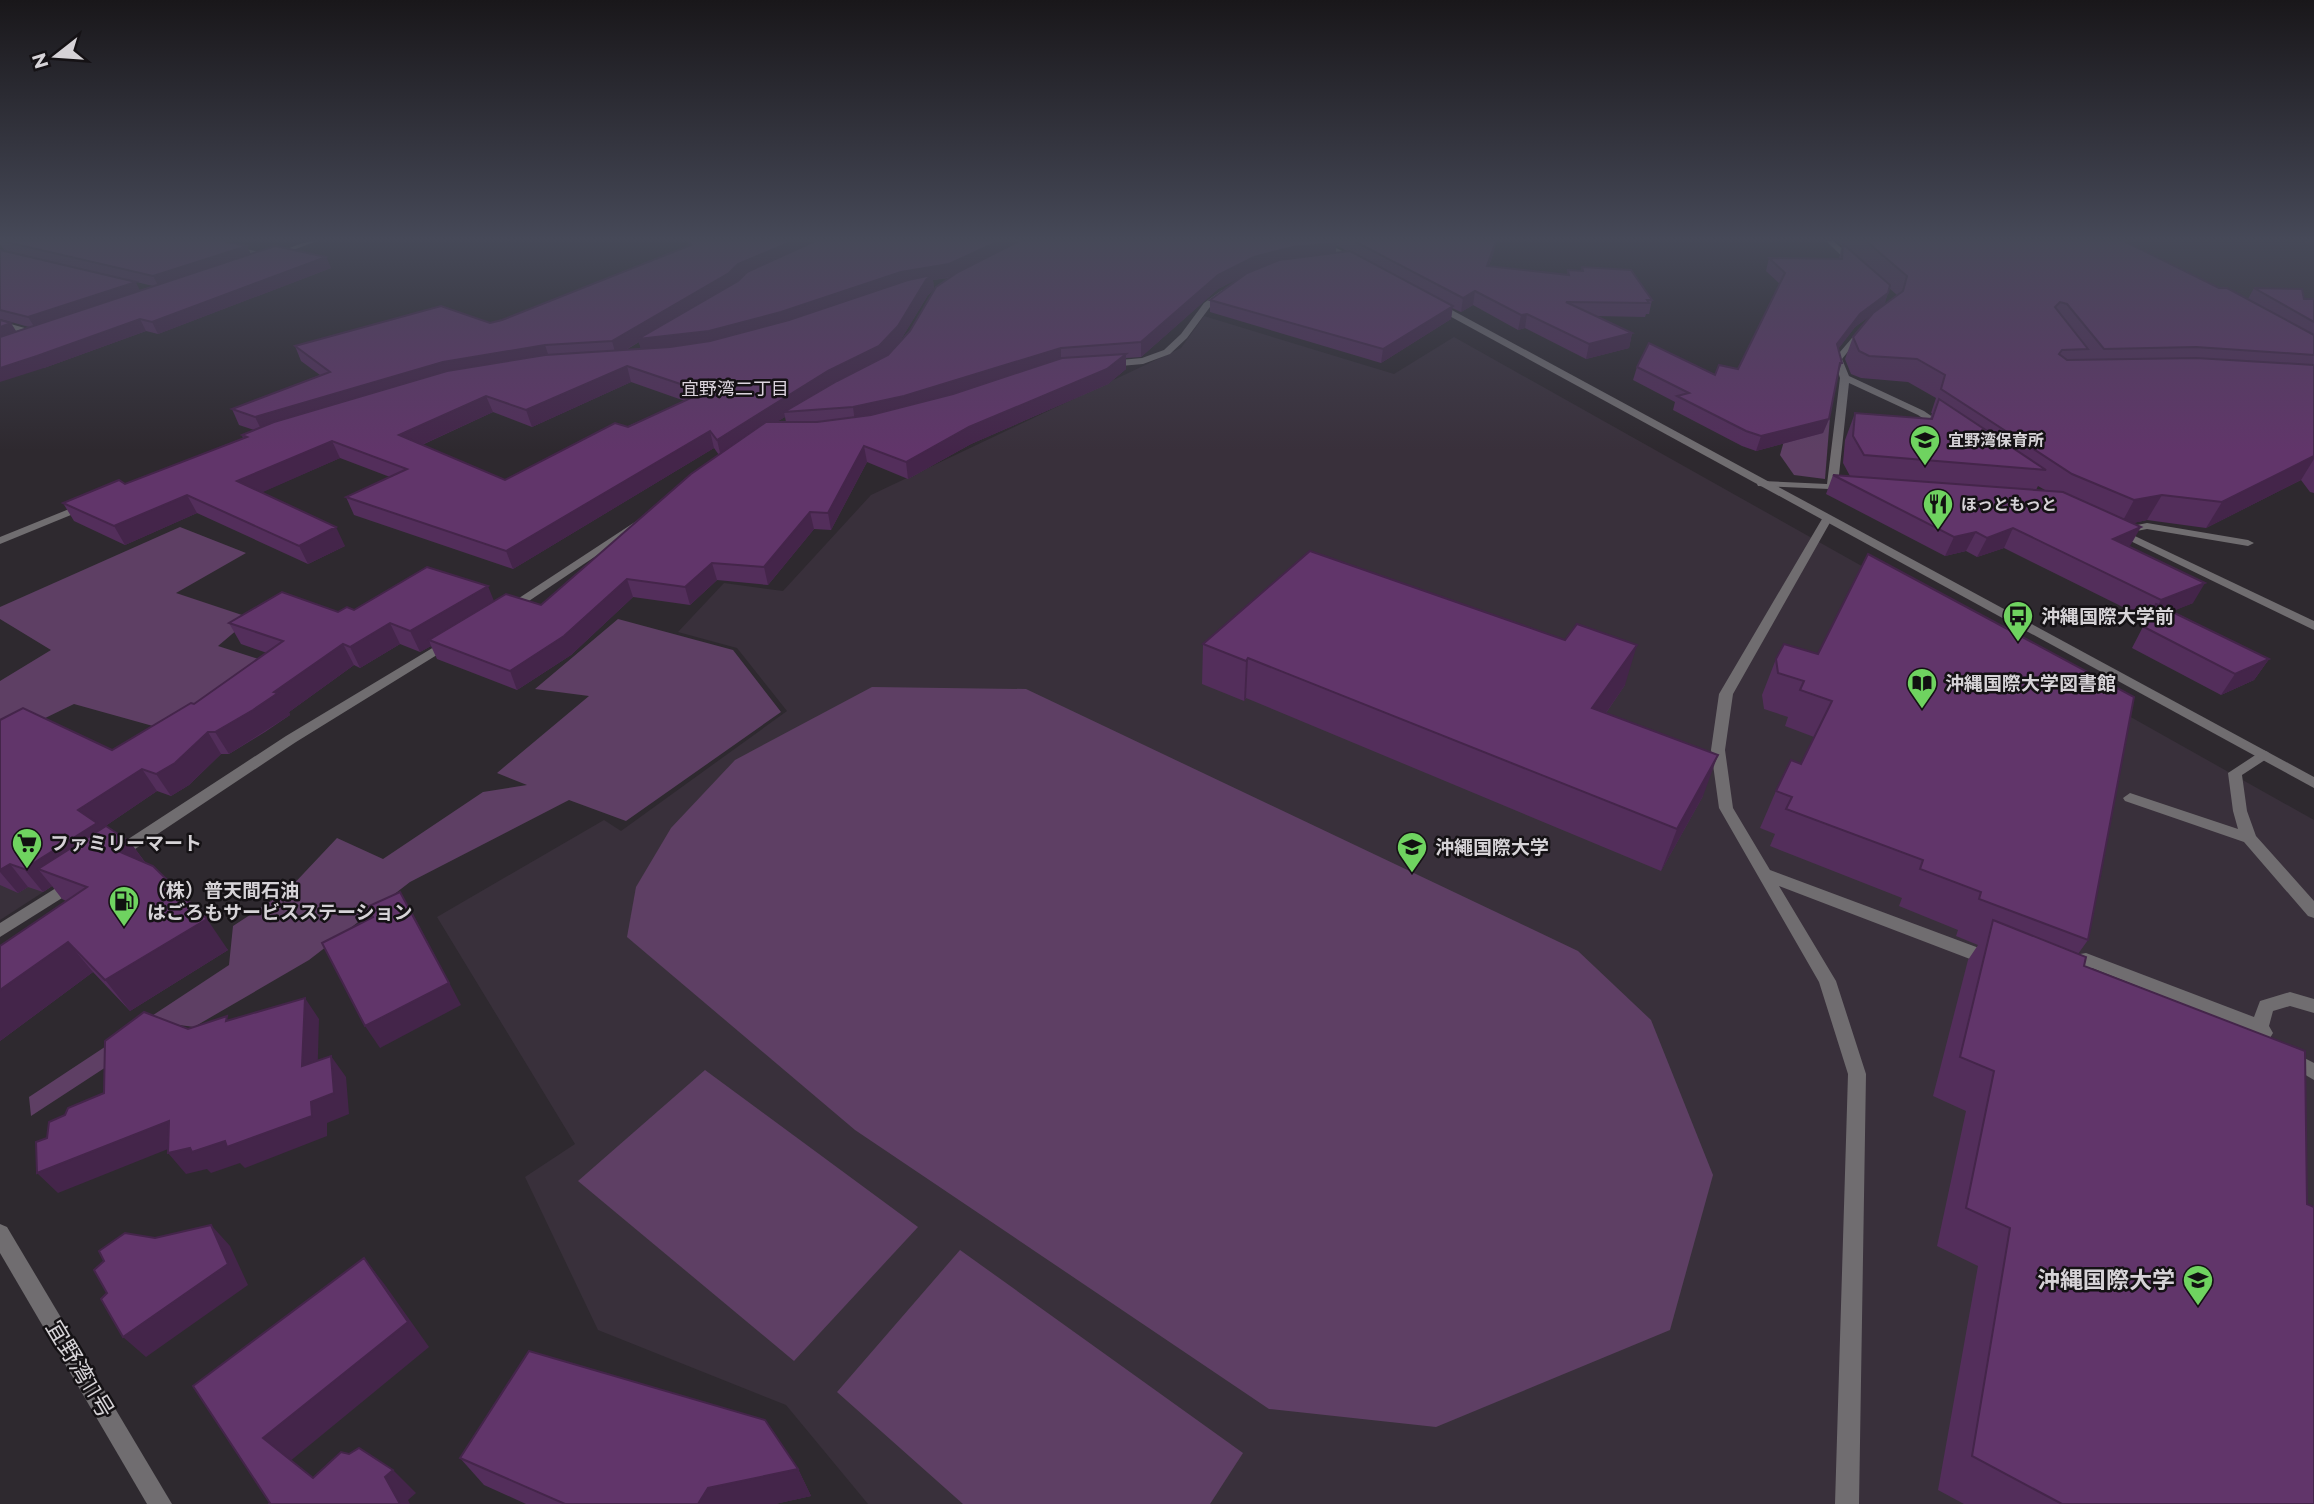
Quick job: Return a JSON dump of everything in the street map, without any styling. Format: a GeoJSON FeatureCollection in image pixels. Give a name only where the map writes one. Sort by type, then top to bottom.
{"type":"FeatureCollection","features":[{"type":"Feature","properties":{"kind":"street"},"geometry":{"type":"LineString","coordinates":[[1104,365],[1143,361],[1167,352],[1184,336],[1203,311]]}},
{"type":"Feature","properties":{"kind":"street"},"geometry":{"type":"LineString","coordinates":[[1447,311],[2314,783]]}},
{"type":"Feature","properties":{"kind":"street"},"geometry":{"type":"LineString","coordinates":[[0,324],[40,333],[24,338]]}},
{"type":"Feature","properties":{"kind":"street"},"geometry":{"type":"LineString","coordinates":[[1832,487],[1845,378],[1838,359],[1868,324]]}},
{"type":"Feature","properties":{"kind":"street"},"geometry":{"type":"LineString","coordinates":[[1845,378],[1921,413],[1955,436]]}},
{"type":"Feature","properties":{"kind":"street"},"geometry":{"type":"LineString","coordinates":[[1762,484],[1858,489]]}},
{"type":"Feature","properties":{"kind":"street"},"geometry":{"type":"LineString","coordinates":[[0,541],[88,504]]}},
{"type":"Feature","properties":{"kind":"street"},"geometry":{"type":"LineString","coordinates":[[494,617],[579,565],[645,518]]}},
{"type":"Feature","properties":{"kind":"street"},"geometry":{"type":"LineString","coordinates":[[1827,519],[1726,694],[1718,750],[1726,808],[1827,981],[1857,1074],[1847,1504]]}},
{"type":"Feature","properties":{"kind":"street"},"geometry":{"type":"LineString","coordinates":[[2106,526],[2314,626]]}},
{"type":"Feature","properties":{"kind":"street"},"geometry":{"type":"LineString","coordinates":[[2118,531],[2147,526],[2248,543]]}},
{"type":"Feature","properties":{"kind":"street"},"geometry":{"type":"LineString","coordinates":[[105,862],[291,739],[460,636]]}},
{"type":"Feature","properties":{"kind":"street"},"geometry":{"type":"LineString","coordinates":[[2263,755],[2235,774],[2240,811],[2249,838],[2314,912]]}},
{"type":"Feature","properties":{"kind":"street"},"geometry":{"type":"LineString","coordinates":[[2130,798],[2249,838]]}},
{"type":"Feature","properties":{"kind":"street"},"geometry":{"type":"LineString","coordinates":[[1762,873],[2002,965]]}},
{"type":"Feature","properties":{"kind":"street"},"geometry":{"type":"LineString","coordinates":[[0,931],[81,878]]}},
{"type":"Feature","properties":{"kind":"street"},"geometry":{"type":"LineString","coordinates":[[2065,990],[2078,995],[2086,959],[2260,1027],[2278,1049],[2314,1072]]}},
{"type":"Feature","properties":{"kind":"street"},"geometry":{"type":"LineString","coordinates":[[2260,1027],[2266,1006],[2290,999],[2314,1006]]}},
{"type":"Feature","properties":{"kind":"street","name":"宜野湾11号"},"geometry":{"type":"LineString","coordinates":[[0,1234],[160,1504]]}},
{"type":"Feature","properties":{"kind":"shaded area"},"geometry":{"type":"Polygon","coordinates":[[[2248,311],[2314,311],[2314,353],[2248,311]]]}},
{"type":"Feature","properties":{"kind":"shaded area","name":"沖繩国際大学"},"geometry":{"type":"Polygon","coordinates":[[[1204,316],[1394,374],[1454,337],[2314,820],[2314,1504],[868,1504],[786,1405],[598,1330],[525,1177],[575,1144],[437,917],[604,820],[621,831],[787,711],[737,648],[678,632],[724,583],[783,591],[871,495],[1181,348],[1204,316]]]}},
{"type":"Feature","properties":{"kind":"shaded area"},"geometry":{"type":"Polygon","coordinates":[[[1792,413],[1830,417],[1825,479],[1794,475],[1780,455],[1792,413]]]}},
{"type":"Feature","properties":{"kind":"shaded area"},"geometry":{"type":"Polygon","coordinates":[[[180,527],[246,553],[176,593],[251,618],[218,646],[280,666],[178,733],[74,704],[0,740],[0,681],[51,650],[0,619],[0,607],[180,527]]]}},
{"type":"Feature","properties":{"kind":"shaded area"},"geometry":{"type":"Polygon","coordinates":[[[618,619],[733,650],[781,712],[626,821],[569,800],[410,882],[309,960],[194,1027],[172,1024],[31,1116],[29,1097],[229,965],[233,926],[288,890],[337,838],[383,859],[483,792],[527,785],[497,773],[589,696],[535,689],[618,619]]]}},
{"type":"Feature","properties":{"kind":"shaded area"},"geometry":{"type":"Polygon","coordinates":[[[872,687],[1026,689],[1578,951],[1651,1020],[1713,1175],[1670,1330],[1436,1427],[1269,1409],[855,1130],[627,937],[636,887],[671,828],[735,760],[872,687]]]}},
{"type":"Feature","properties":{"kind":"shaded area","name":"ファミリーマート"},"geometry":{"type":"Polygon","coordinates":[[[0,817],[82,867],[0,920],[0,817]]]}},
{"type":"Feature","properties":{"kind":"shaded area"},"geometry":{"type":"Polygon","coordinates":[[[705,1070],[918,1227],[794,1361],[578,1181],[705,1070]]]}},
{"type":"Feature","properties":{"kind":"shaded area"},"geometry":{"type":"Polygon","coordinates":[[[960,1250],[1243,1453],[1210,1504],[963,1504],[837,1392],[960,1250]]]}},
{"type":"Feature","properties":{"kind":"building"},"geometry":{"type":"Polygon","coordinates":[[[5,311],[46,311],[28,317],[5,311]]]}},
{"type":"Feature","properties":{"kind":"building"},"geometry":{"type":"Polygon","coordinates":[[[78,311],[181,311],[152,322],[140,319],[0,368],[0,337],[78,311]]]}},
{"type":"Feature","properties":{"kind":"building"},"geometry":{"type":"Polygon","coordinates":[[[422,311],[456,311],[490,323],[524,311],[663,311],[612,341],[545,345],[443,362],[255,417],[232,409],[330,372],[295,346],[422,311]]]}},
{"type":"Feature","properties":{"kind":"building"},"geometry":{"type":"Polygon","coordinates":[[[686,311],[783,311],[709,331],[638,339],[686,311]]]}},
{"type":"Feature","properties":{"kind":"building"},"geometry":{"type":"Polygon","coordinates":[[[815,311],[907,311],[898,326],[879,346],[828,371],[717,440],[710,431],[506,551],[346,497],[407,469],[332,441],[237,481],[336,527],[299,546],[187,495],[114,526],[63,503],[119,480],[125,484],[247,437],[242,435],[274,422],[447,371],[545,355],[670,347],[710,341],[815,311]],[[627,366],[526,410],[486,396],[399,435],[505,480],[615,423],[628,427],[704,392],[627,366]]]}},
{"type":"Feature","properties":{"kind":"building"},"geometry":{"type":"Polygon","coordinates":[[[922,311],[1176,311],[1141,342],[1061,348],[904,396],[853,407],[784,412],[888,355],[910,331],[922,311]]]}},
{"type":"Feature","properties":{"kind":"building"},"geometry":{"type":"Polygon","coordinates":[[[1249,311],[1445,311],[1383,349],[1249,311]]]}},
{"type":"Feature","properties":{"kind":"building"},"geometry":{"type":"Polygon","coordinates":[[[1514,311],[1586,311],[1632,333],[1589,344],[1527,314],[1521,315],[1514,311]]]}},
{"type":"Feature","properties":{"kind":"building"},"geometry":{"type":"Polygon","coordinates":[[[1766,311],[1864,311],[1837,344],[1842,363],[1829,419],[1761,436],[1677,396],[1689,393],[1637,367],[1649,343],[1715,375],[1719,365],[1738,369],[1766,311]]]}},
{"type":"Feature","properties":{"kind":"building"},"geometry":{"type":"Polygon","coordinates":[[[2058,311],[2088,349],[2062,350],[2059,354],[2067,360],[2196,358],[2314,365],[2314,456],[2222,502],[2162,495],[2134,500],[2072,474],[1941,389],[1945,375],[1917,359],[1869,356],[1859,351],[1853,337],[1873,313],[2058,311]]]}},
{"type":"Feature","properties":{"kind":"building"},"geometry":{"type":"Polygon","coordinates":[[[2073,311],[2270,311],[2314,335],[2314,355],[2196,347],[2104,349],[2073,311]]]}},
{"type":"Feature","properties":{"kind":"building"},"geometry":{"type":"Polygon","coordinates":[[[2295,311],[2314,311],[2314,322],[2295,311]]]}},
{"type":"Feature","properties":{"kind":"building"},"geometry":{"type":"Polygon","coordinates":[[[0,320],[11,323],[0,327],[0,320]]]}},
{"type":"Feature","properties":{"kind":"building"},"geometry":{"type":"Polygon","coordinates":[[[1126,354],[1107,369],[969,427],[906,462],[864,446],[828,513],[810,512],[764,567],[712,563],[685,587],[627,579],[564,636],[510,671],[429,640],[506,594],[541,605],[691,474],[766,422],[817,422],[871,415],[953,394],[1062,358],[1126,354]]]}},
{"type":"Feature","properties":{"kind":"building"},"geometry":{"type":"Polygon","coordinates":[[[1939,399],[2046,470],[1864,455],[1853,436],[1855,413],[1932,419],[1939,399]]]}},
{"type":"Feature","properties":{"kind":"building"},"geometry":{"type":"Polygon","coordinates":[[[1833,475],[2063,492],[2141,527],[2113,539],[2205,583],[2161,600],[2013,528],[1987,538],[1976,532],[1954,537],[1833,475]]]}},
{"type":"Feature","properties":{"kind":"building"},"geometry":{"type":"Polygon","coordinates":[[[1310,551],[1565,640],[1577,624],[1637,645],[1592,708],[1718,755],[1677,829],[1248,658],[1246,661],[1203,644],[1310,551]]]}},
{"type":"Feature","properties":{"kind":"building"},"geometry":{"type":"Polygon","coordinates":[[[1868,554],[2134,697],[2088,940],[1979,899],[1981,892],[1920,869],[1923,860],[1786,809],[1792,797],[1776,791],[1791,760],[1801,764],[1832,701],[1800,690],[1804,681],[1778,673],[1776,659],[1784,644],[1818,654],[1868,554]]]}},
{"type":"Feature","properties":{"kind":"building"},"geometry":{"type":"Polygon","coordinates":[[[427,567],[488,586],[410,631],[390,623],[350,647],[343,644],[253,710],[215,732],[208,732],[175,763],[156,774],[142,769],[78,810],[97,823],[24,869],[10,864],[0,870],[0,720],[23,708],[112,750],[191,703],[194,704],[283,641],[229,623],[282,592],[338,612],[347,607],[354,610],[427,567]]]}},
{"type":"Feature","properties":{"kind":"building"},"geometry":{"type":"Polygon","coordinates":[[[2156,604],[2269,659],[2235,674],[2144,627],[2156,604]]]}},
{"type":"Feature","properties":{"kind":"building"},"geometry":{"type":"Polygon","coordinates":[[[106,826],[130,842],[118,851],[153,866],[207,919],[105,980],[68,942],[0,990],[0,946],[87,887],[38,869],[106,826]]]}},
{"type":"Feature","properties":{"kind":"building"},"geometry":{"type":"Polygon","coordinates":[[[400,892],[449,983],[365,1026],[322,943],[373,917],[367,907],[400,892]]]}},
{"type":"Feature","properties":{"kind":"building"},"geometry":{"type":"Polygon","coordinates":[[[1993,920],[2086,957],[2084,966],[2305,1051],[2307,1204],[2314,1207],[2314,1504],[2062,1504],[1972,1456],[2010,1228],[1966,1208],[1994,1071],[1960,1057],[1993,920]]]}},
{"type":"Feature","properties":{"kind":"building"},"geometry":{"type":"Polygon","coordinates":[[[305,998],[302,1066],[331,1056],[334,1093],[311,1102],[312,1116],[227,1147],[225,1141],[192,1152],[190,1148],[168,1153],[169,1121],[37,1173],[36,1142],[47,1138],[49,1122],[65,1115],[68,1108],[104,1093],[105,1041],[144,1012],[188,1029],[227,1016],[226,1021],[305,998]]]}},
{"type":"Feature","properties":{"kind":"building"},"geometry":{"type":"Polygon","coordinates":[[[211,1225],[228,1264],[123,1337],[101,1299],[107,1293],[94,1270],[104,1261],[99,1251],[125,1233],[155,1238],[211,1225]]]}},
{"type":"Feature","properties":{"kind":"building"},"geometry":{"type":"Polygon","coordinates":[[[364,1258],[408,1322],[263,1438],[313,1478],[341,1452],[349,1454],[359,1448],[393,1470],[385,1477],[400,1504],[269,1504],[193,1386],[364,1258]]]}},
{"type":"Feature","properties":{"kind":"building"},"geometry":{"type":"Polygon","coordinates":[[[529,1351],[765,1420],[798,1469],[708,1488],[698,1504],[565,1504],[460,1458],[529,1351]]]}},
{"type":"Feature","properties":{"kind":"place","name":"宜野湾保育所"},"geometry":{"type":"Point","coordinates":[1925,467]}},
{"type":"Feature","properties":{"kind":"place","name":"ほっともっと"},"geometry":{"type":"Point","coordinates":[1938,531]}},
{"type":"Feature","properties":{"kind":"place","name":"沖縄国際大学前"},"geometry":{"type":"Point","coordinates":[2018,643]}},
{"type":"Feature","properties":{"kind":"place","name":"沖縄国際大学図書館"},"geometry":{"type":"Point","coordinates":[1922,710]}},
{"type":"Feature","properties":{"kind":"place","name":"ファミリーマート"},"geometry":{"type":"Point","coordinates":[27,870]}},
{"type":"Feature","properties":{"kind":"place","name":"沖繩国際大学"},"geometry":{"type":"Point","coordinates":[1412,874]}},
{"type":"Feature","properties":{"kind":"place","name":"（株）普天間石油 はごろもサービスステーション"},"geometry":{"type":"Point","coordinates":[124,928]}},
{"type":"Feature","properties":{"kind":"place","name":"沖縄国際大学"},"geometry":{"type":"Point","coordinates":[2198,1307]}},
{"type":"Feature","properties":{"kind":"district","name":"宜野湾二丁目"},"geometry":{"type":"Point","coordinates":[735,389]}}]}
